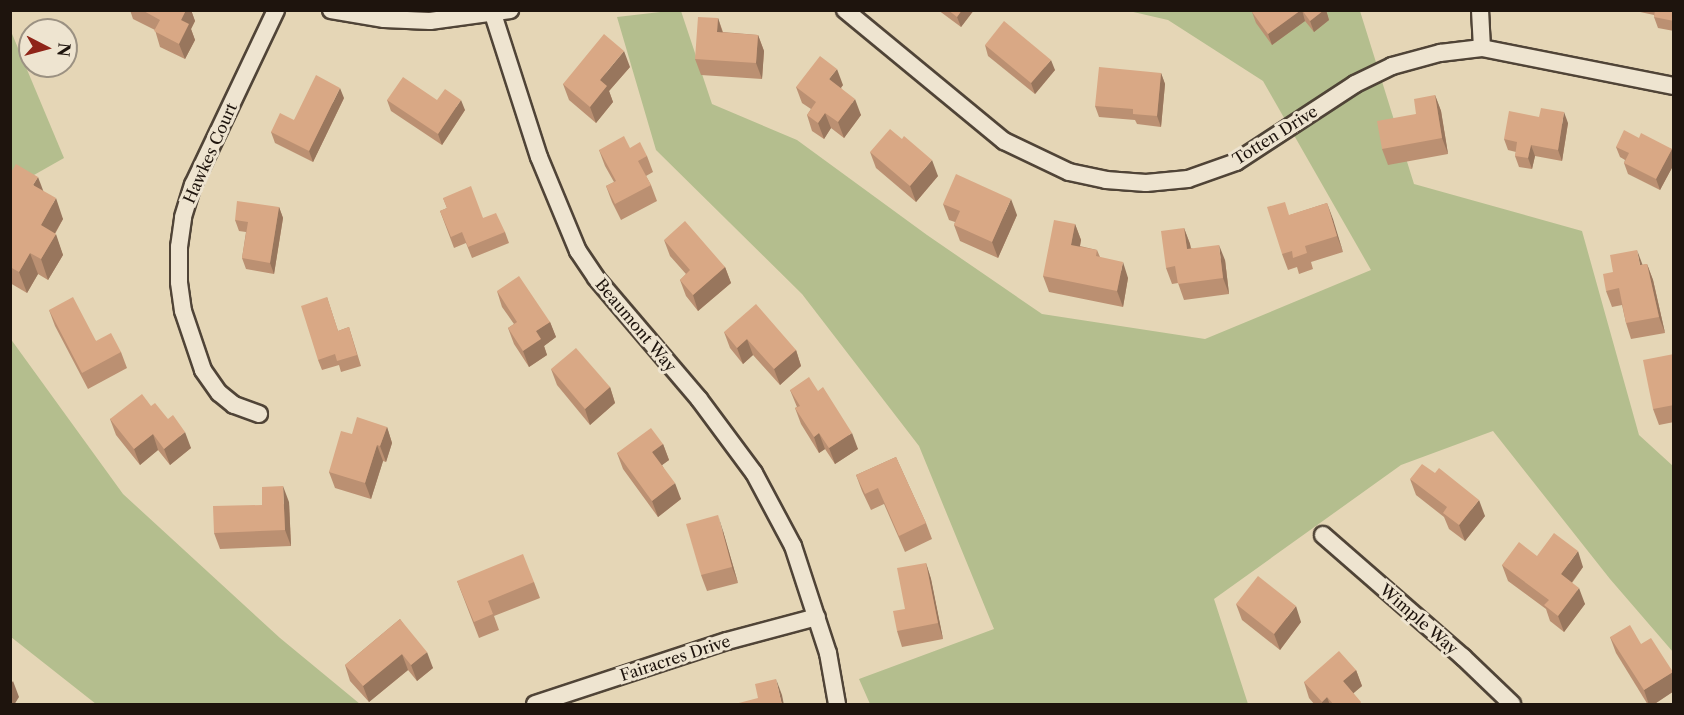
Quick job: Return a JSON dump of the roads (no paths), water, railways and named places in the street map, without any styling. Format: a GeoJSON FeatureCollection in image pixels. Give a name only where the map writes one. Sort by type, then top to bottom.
{"type":"FeatureCollection","features":[{"type":"Feature","properties":{"kind":"street","name":"Hawkes Court"},"geometry":{"type":"LineString","coordinates":[[259,414],[234,405],[219,393],[203,370],[183,311],[179,282],[179,247],[183,217],[193,185],[276,10]]}},
{"type":"Feature","properties":{"kind":"street"},"geometry":{"type":"LineString","coordinates":[[331,10],[384,19],[430,21],[510,10]]}},
{"type":"Feature","properties":{"kind":"street","name":"Totten Drive"},"geometry":{"type":"LineString","coordinates":[[845,10],[1004,141],[1022,152],[1070,172],[1146,183],[1188,179],[1236,162],[1355,84],[1392,66],[1440,53],[1482,48],[1674,86]]}},
{"type":"Feature","properties":{"kind":"street"},"geometry":{"type":"LineString","coordinates":[[1480,10],[1482,48]]}},
{"type":"Feature","properties":{"kind":"street","name":"Beaumont Way"},"geometry":{"type":"LineString","coordinates":[[493,14],[539,157],[578,250],[596,278],[699,399],[754,473],[793,546],[828,653],[837,705]]}},
{"type":"Feature","properties":{"kind":"street","name":"Wimple Way"},"geometry":{"type":"LineString","coordinates":[[1323,535],[1463,657],[1512,705]]}},
{"type":"Feature","properties":{"kind":"street","name":"Fairacres Drive"},"geometry":{"type":"LineString","coordinates":[[535,705],[727,641],[817,617]]}}]}
